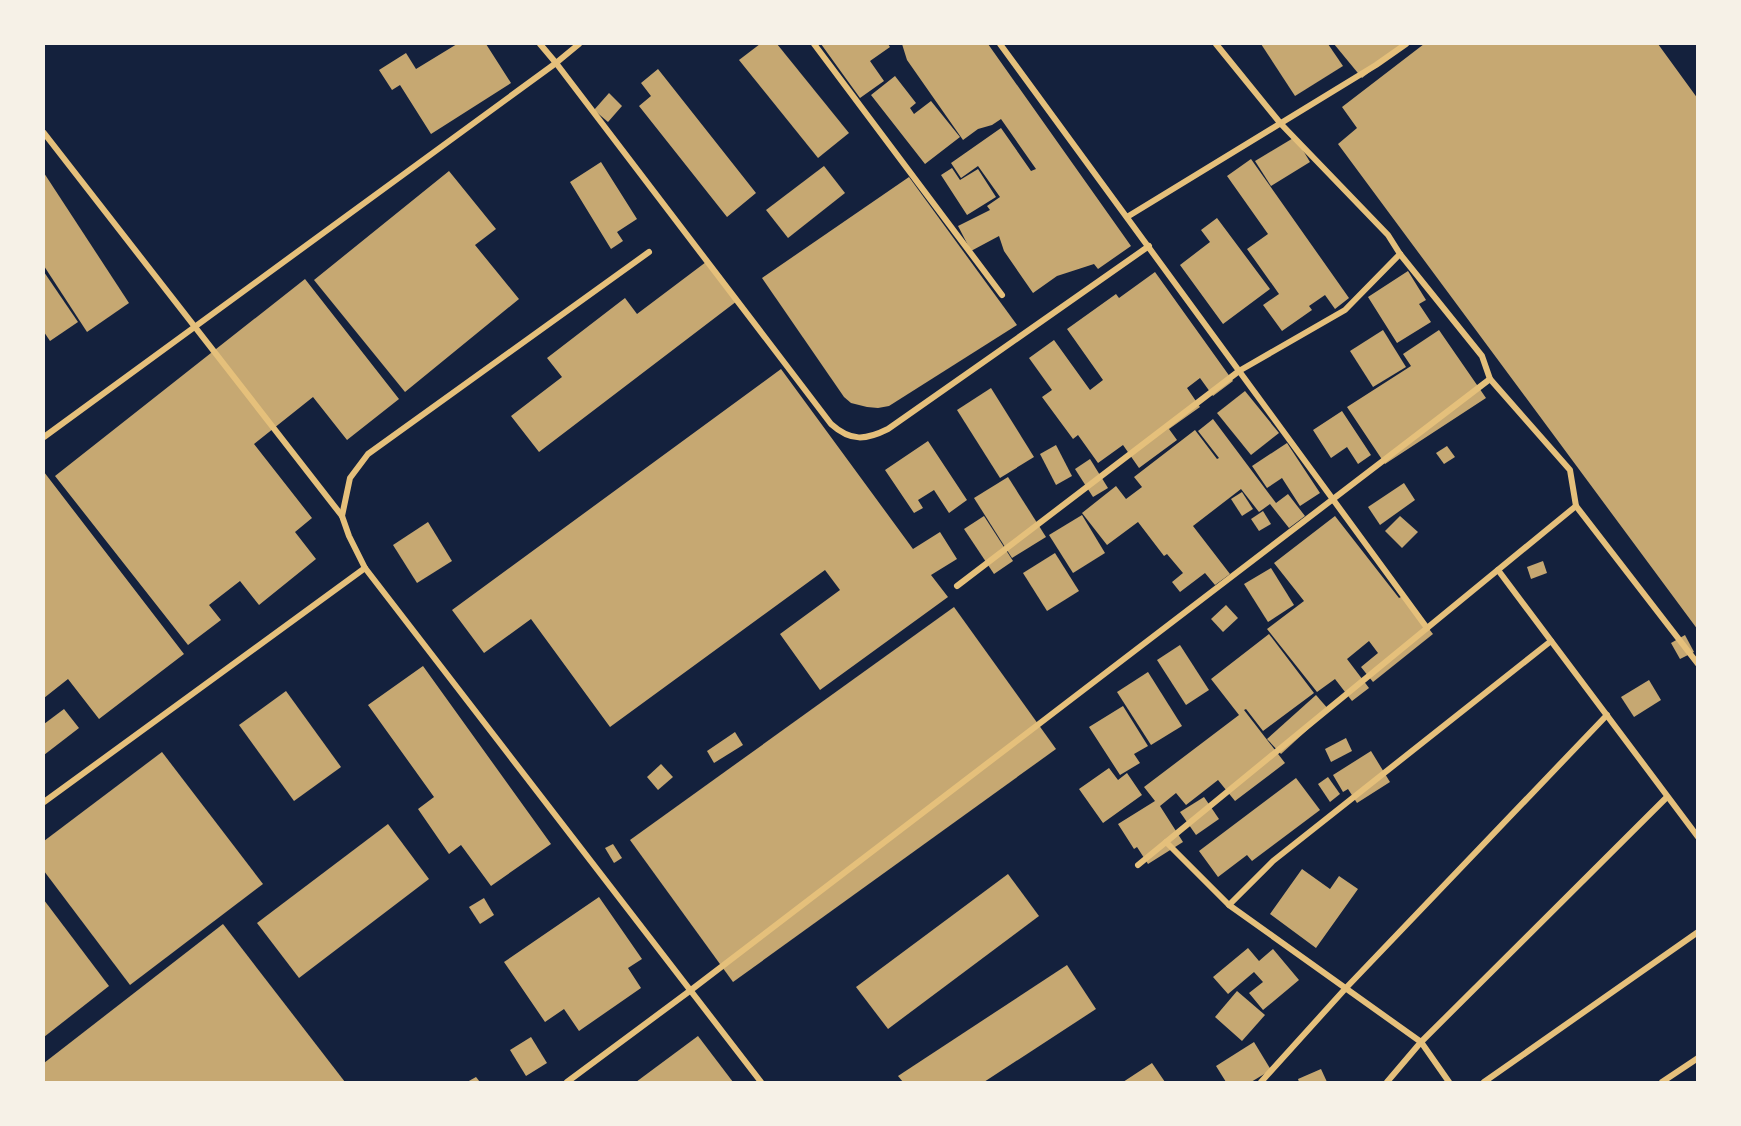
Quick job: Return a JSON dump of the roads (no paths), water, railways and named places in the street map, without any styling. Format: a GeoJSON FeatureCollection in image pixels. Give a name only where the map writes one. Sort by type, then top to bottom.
{"type":"FeatureCollection","features":[{"type":"Feature","properties":{"kind":"street"},"geometry":{"type":"LineString","coordinates":[[540,44],[831,424],[841,433],[852,437],[863,438],[888,429],[1149,246]]}},
{"type":"Feature","properties":{"kind":"street"},"geometry":{"type":"LineString","coordinates":[[44,437],[579,44]]}},
{"type":"Feature","properties":{"kind":"street"},"geometry":{"type":"LineString","coordinates":[[814,44],[1002,295]]}},
{"type":"Feature","properties":{"kind":"street"},"geometry":{"type":"LineString","coordinates":[[1000,44],[1128,216],[1427,628]]}},
{"type":"Feature","properties":{"kind":"street"},"geometry":{"type":"LineString","coordinates":[[1216,44],[1281,124],[1388,235],[1400,254],[1482,356],[1490,379],[1570,470],[1576,506],[1698,664]]}},
{"type":"Feature","properties":{"kind":"street"},"geometry":{"type":"LineString","coordinates":[[1128,216],[1281,124],[1406,44]]}},
{"type":"Feature","properties":{"kind":"street"},"geometry":{"type":"LineString","coordinates":[[44,133],[342,516],[348,536],[365,568],[761,1083]]}},
{"type":"Feature","properties":{"kind":"street"},"geometry":{"type":"LineString","coordinates":[[342,516],[350,478],[368,454],[649,252]]}},
{"type":"Feature","properties":{"kind":"street"},"geometry":{"type":"LineString","coordinates":[[957,586],[1239,370],[1345,310],[1400,254]]}},
{"type":"Feature","properties":{"kind":"street"},"geometry":{"type":"LineString","coordinates":[[567,1083],[1490,379]]}},
{"type":"Feature","properties":{"kind":"street"},"geometry":{"type":"LineString","coordinates":[[1138,865],[1576,506]]}},
{"type":"Feature","properties":{"kind":"street"},"geometry":{"type":"LineString","coordinates":[[44,802],[365,568]]}},
{"type":"Feature","properties":{"kind":"street"},"geometry":{"type":"LineString","coordinates":[[1498,570],[1698,837]]}},
{"type":"Feature","properties":{"kind":"street"},"geometry":{"type":"LineString","coordinates":[[1228,905],[1272,861],[1551,641]]}},
{"type":"Feature","properties":{"kind":"street"},"geometry":{"type":"LineString","coordinates":[[1261,1083],[1345,989],[1607,715]]}},
{"type":"Feature","properties":{"kind":"street"},"geometry":{"type":"LineString","coordinates":[[1387,1083],[1421,1042],[1667,797]]}},
{"type":"Feature","properties":{"kind":"street"},"geometry":{"type":"LineString","coordinates":[[1166,842],[1228,905],[1421,1042],[1449,1083]]}},
{"type":"Feature","properties":{"kind":"street"},"geometry":{"type":"LineString","coordinates":[[1484,1083],[1698,932]]}},
{"type":"Feature","properties":{"kind":"street"},"geometry":{"type":"LineString","coordinates":[[1662,1083],[1698,1058]]}}]}
